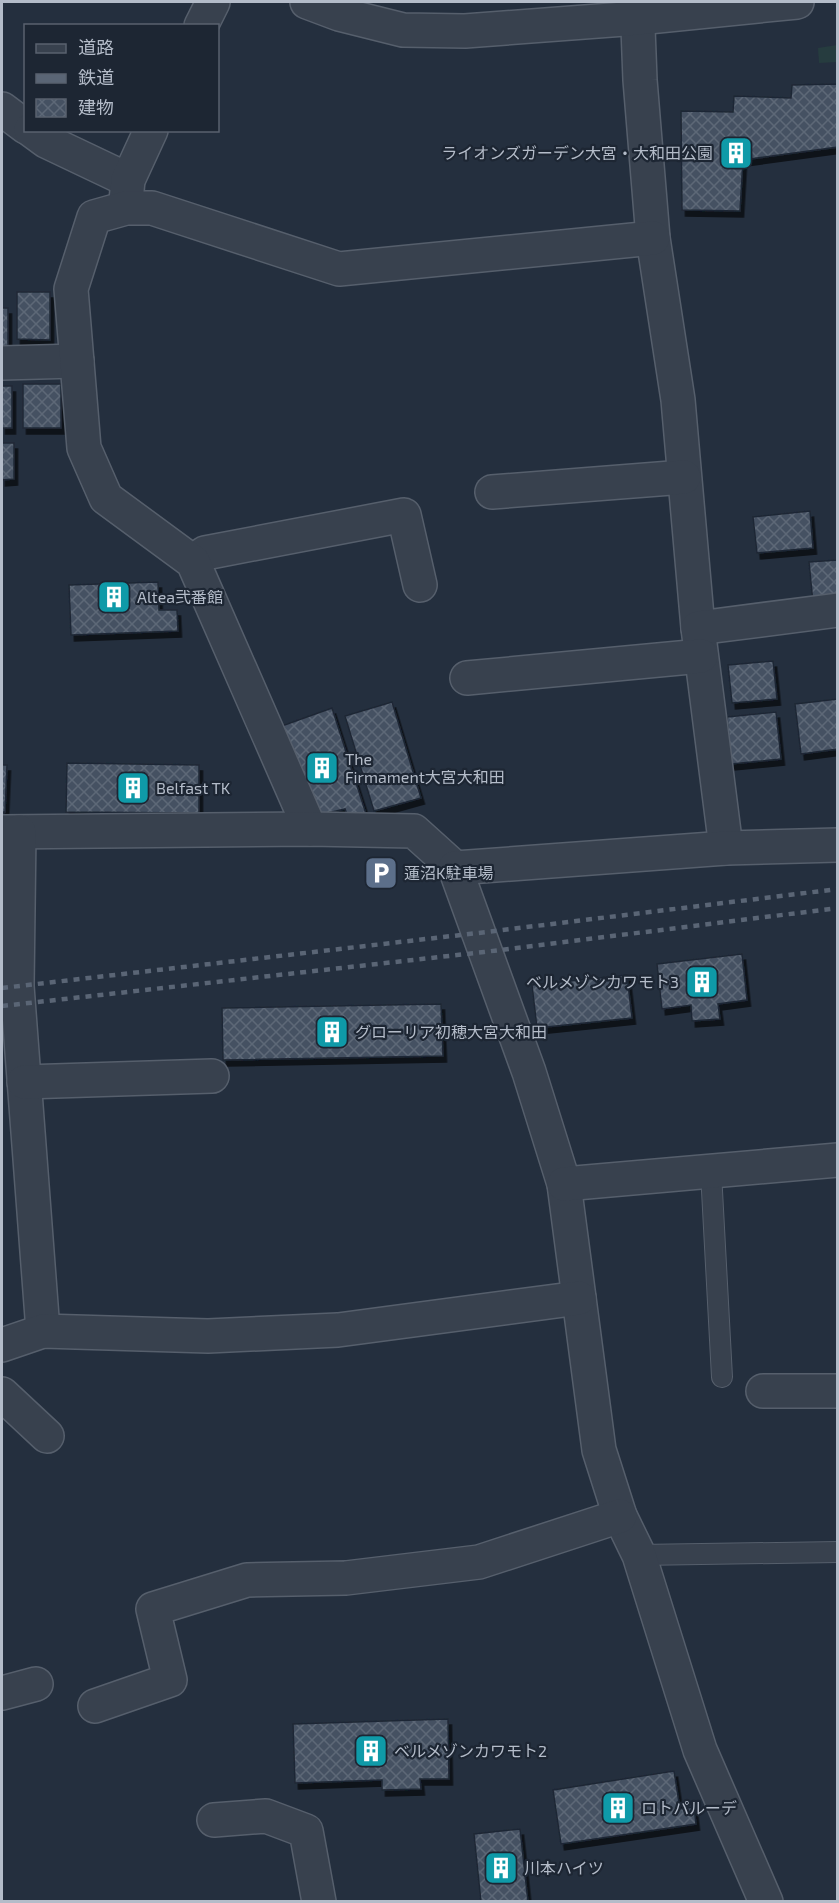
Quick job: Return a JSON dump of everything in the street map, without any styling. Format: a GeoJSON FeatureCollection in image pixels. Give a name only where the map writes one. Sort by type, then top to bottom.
{"type":"FeatureCollection","features":[{"type":"Feature","properties":{"kind":"street"},"geometry":{"type":"LineString","coordinates":[[202,24],[213,2]]}},
{"type":"Feature","properties":{"kind":"street"},"geometry":{"type":"LineString","coordinates":[[308,2],[339,14],[403,30],[465,32],[638,10],[797,2]]}},
{"type":"Feature","properties":{"kind":"street"},"geometry":{"type":"LineString","coordinates":[[638,10],[640,81],[653,238],[678,400],[699,642],[726,848]]}},
{"type":"Feature","properties":{"kind":"street"},"geometry":{"type":"LineString","coordinates":[[2,109],[24,126]]}},
{"type":"Feature","properties":{"kind":"street"},"geometry":{"type":"LineString","coordinates":[[34,132],[152,208],[339,269],[653,238]]}},
{"type":"Feature","properties":{"kind":"street"},"geometry":{"type":"LineString","coordinates":[[150,132],[127,194],[94,217],[71,289],[84,448],[106,498],[193,562],[310,829]]}},
{"type":"Feature","properties":{"kind":"street"},"geometry":{"type":"LineString","coordinates":[[2,363],[77,361]]}},
{"type":"Feature","properties":{"kind":"street"},"geometry":{"type":"LineString","coordinates":[[492,492],[684,477]]}},
{"type":"Feature","properties":{"kind":"street"},"geometry":{"type":"LineString","coordinates":[[193,562],[205,553],[404,515],[420,585]]}},
{"type":"Feature","properties":{"kind":"street"},"geometry":{"type":"LineString","coordinates":[[467,678],[699,642],[837,610]]}},
{"type":"Feature","properties":{"kind":"street"},"geometry":{"type":"LineString","coordinates":[[43,1331],[17,986],[10,832],[310,829],[414,831],[455,868],[529,1072],[564,1184],[599,1450],[620,1516],[639,1555],[700,1750],[766,1902]]}},
{"type":"Feature","properties":{"kind":"street"},"geometry":{"type":"LineString","coordinates":[[455,868],[726,848],[837,845]]}},
{"type":"Feature","properties":{"kind":"street"},"geometry":{"type":"LineString","coordinates":[[24,1082],[212,1076]]}},
{"type":"Feature","properties":{"kind":"street"},"geometry":{"type":"LineString","coordinates":[[564,1184],[837,1160]]}},
{"type":"Feature","properties":{"kind":"street"},"geometry":{"type":"LineString","coordinates":[[2,1345],[43,1331],[208,1336],[338,1330],[579,1298]]}},
{"type":"Feature","properties":{"kind":"street"},"geometry":{"type":"LineString","coordinates":[[762,1391],[837,1391]]}},
{"type":"Feature","properties":{"kind":"street"},"geometry":{"type":"LineString","coordinates":[[2,1394],[48,1436]]}},
{"type":"Feature","properties":{"kind":"street"},"geometry":{"type":"LineString","coordinates":[[94,1706],[170,1680],[153,1609],[247,1580],[346,1578],[479,1562],[620,1516]]}},
{"type":"Feature","properties":{"kind":"street"},"geometry":{"type":"LineString","coordinates":[[2,1694],[36,1684]]}},
{"type":"Feature","properties":{"kind":"street"},"geometry":{"type":"LineString","coordinates":[[214,1820],[266,1816],[306,1832],[318,1902]]}},
{"type":"Feature","properties":{"kind":"lane"},"geometry":{"type":"LineString","coordinates":[[711,1172],[722,1377]]}},
{"type":"Feature","properties":{"kind":"lane"},"geometry":{"type":"LineString","coordinates":[[639,1555],[837,1552]]}},
{"type":"Feature","properties":{"kind":"green space"},"geometry":{"type":"Polygon","coordinates":[[[837,45],[837,62],[819,63],[818,48],[837,45]]]}},
{"type":"Feature","properties":{"kind":"building","name":"ライオンズガーデン大宮・大和田公園"},"geometry":{"type":"Polygon","coordinates":[[[838,84],[838,147],[743,160],[740,211],[682,210],[681,111],[733,112],[734,96],[791,98],[792,85],[838,84]]]}},
{"type":"Feature","properties":{"kind":"building"},"geometry":{"type":"Polygon","coordinates":[[[17,292],[50,292],[50,340],[17,339],[17,292]]]}},
{"type":"Feature","properties":{"kind":"building"},"geometry":{"type":"Polygon","coordinates":[[[2,308],[8,308],[8,348],[2,348],[2,308]]]}},
{"type":"Feature","properties":{"kind":"building"},"geometry":{"type":"Polygon","coordinates":[[[23,384],[61,384],[61,428],[23,428],[23,384]]]}},
{"type":"Feature","properties":{"kind":"building"},"geometry":{"type":"Polygon","coordinates":[[[2,386],[12,386],[12,428],[2,428],[2,386]]]}},
{"type":"Feature","properties":{"kind":"building"},"geometry":{"type":"Polygon","coordinates":[[[2,443],[14,443],[14,479],[2,480],[2,443]]]}},
{"type":"Feature","properties":{"kind":"building"},"geometry":{"type":"Polygon","coordinates":[[[810,511],[813,548],[757,553],[753,517],[810,511]]]}},
{"type":"Feature","properties":{"kind":"building"},"geometry":{"type":"Polygon","coordinates":[[[838,560],[838,601],[813,603],[809,562],[838,560]]]}},
{"type":"Feature","properties":{"kind":"building","name":"Altea弐番館"},"geometry":{"type":"Polygon","coordinates":[[[158,582],[159,610],[177,610],[178,631],[71,635],[69,585],[158,582]]]}},
{"type":"Feature","properties":{"kind":"building"},"geometry":{"type":"Polygon","coordinates":[[[773,661],[777,699],[732,703],[728,665],[773,661]]]}},
{"type":"Feature","properties":{"kind":"building"},"geometry":{"type":"Polygon","coordinates":[[[838,699],[838,749],[801,754],[795,704],[838,699]]]}},
{"type":"Feature","properties":{"kind":"building"},"geometry":{"type":"Polygon","coordinates":[[[392,702],[421,798],[374,811],[345,716],[392,702]]]}},
{"type":"Feature","properties":{"kind":"building","name":"The Firmament大宮大和田"},"geometry":{"type":"Polygon","coordinates":[[[332,708],[367,817],[349,820],[345,809],[311,817],[279,727],[332,708]]]}},
{"type":"Feature","properties":{"kind":"building"},"geometry":{"type":"Polygon","coordinates":[[[776,712],[781,759],[731,764],[727,717],[776,712]]]}},
{"type":"Feature","properties":{"kind":"building","name":"Belfast TK"},"geometry":{"type":"Polygon","coordinates":[[[67,763],[199,765],[199,813],[66,812],[67,763]]]}},
{"type":"Feature","properties":{"kind":"building"},"geometry":{"type":"Polygon","coordinates":[[[2,765],[7,765],[5,812],[2,812],[2,765]]]}},
{"type":"Feature","properties":{"kind":"building","name":"ベルメゾンカワモト3"},"geometry":{"type":"Polygon","coordinates":[[[742,954],[747,1000],[718,1004],[720,1019],[692,1021],[691,1005],[662,1009],[657,964],[742,954]]]}},
{"type":"Feature","properties":{"kind":"building"},"geometry":{"type":"Polygon","coordinates":[[[627,975],[632,1018],[537,1028],[532,985],[627,975]]]}},
{"type":"Feature","properties":{"kind":"building","name":"グローリア初穂大宮大和田"},"geometry":{"type":"Polygon","coordinates":[[[441,1004],[443,1056],[223,1060],[222,1008],[441,1004]]]}},
{"type":"Feature","properties":{"kind":"building","name":"ベルメゾンカワモト2"},"geometry":{"type":"Polygon","coordinates":[[[448,1719],[449,1779],[420,1779],[421,1789],[382,1790],[382,1780],[295,1783],[293,1724],[448,1719]]]}},
{"type":"Feature","properties":{"kind":"building","name":"ロトパルーデ"},"geometry":{"type":"Polygon","coordinates":[[[674,1771],[680,1809],[694,1807],[696,1824],[561,1844],[553,1790],[674,1771]]]}},
{"type":"Feature","properties":{"kind":"building","name":"川本ハイツ"},"geometry":{"type":"Polygon","coordinates":[[[520,1829],[528,1902],[481,1902],[474,1834],[520,1829]]]}},
{"type":"Feature","properties":{"kind":"railway"},"geometry":{"type":"LineString","coordinates":[[2,988],[838,889]]}},
{"type":"Feature","properties":{"kind":"railway"},"geometry":{"type":"LineString","coordinates":[[2,1006],[484,952],[838,908]]}},
{"type":"Feature","properties":{"kind":"place","name":"ライオンズガーデン大宮・大和田公園"},"geometry":{"type":"Point","coordinates":[736,153]}},
{"type":"Feature","properties":{"kind":"place","name":"Altea弐番館"},"geometry":{"type":"Point","coordinates":[114,597]}},
{"type":"Feature","properties":{"kind":"place","name":"The Firmament大宮大和田"},"geometry":{"type":"Point","coordinates":[322,768]}},
{"type":"Feature","properties":{"kind":"place","name":"Belfast TK"},"geometry":{"type":"Point","coordinates":[133,788]}},
{"type":"Feature","properties":{"kind":"place","name":"蓮沼K駐車場"},"geometry":{"type":"Point","coordinates":[381,873]}},
{"type":"Feature","properties":{"kind":"place","name":"ベルメゾンカワモト3"},"geometry":{"type":"Point","coordinates":[702,982]}},
{"type":"Feature","properties":{"kind":"place","name":"グローリア初穂大宮大和田"},"geometry":{"type":"Point","coordinates":[332,1032]}},
{"type":"Feature","properties":{"kind":"place","name":"ベルメゾンカワモト2"},"geometry":{"type":"Point","coordinates":[371,1751]}},
{"type":"Feature","properties":{"kind":"place","name":"ロトパルーデ"},"geometry":{"type":"Point","coordinates":[618,1808]}},
{"type":"Feature","properties":{"kind":"place","name":"川本ハイツ"},"geometry":{"type":"Point","coordinates":[501,1868]}}]}
